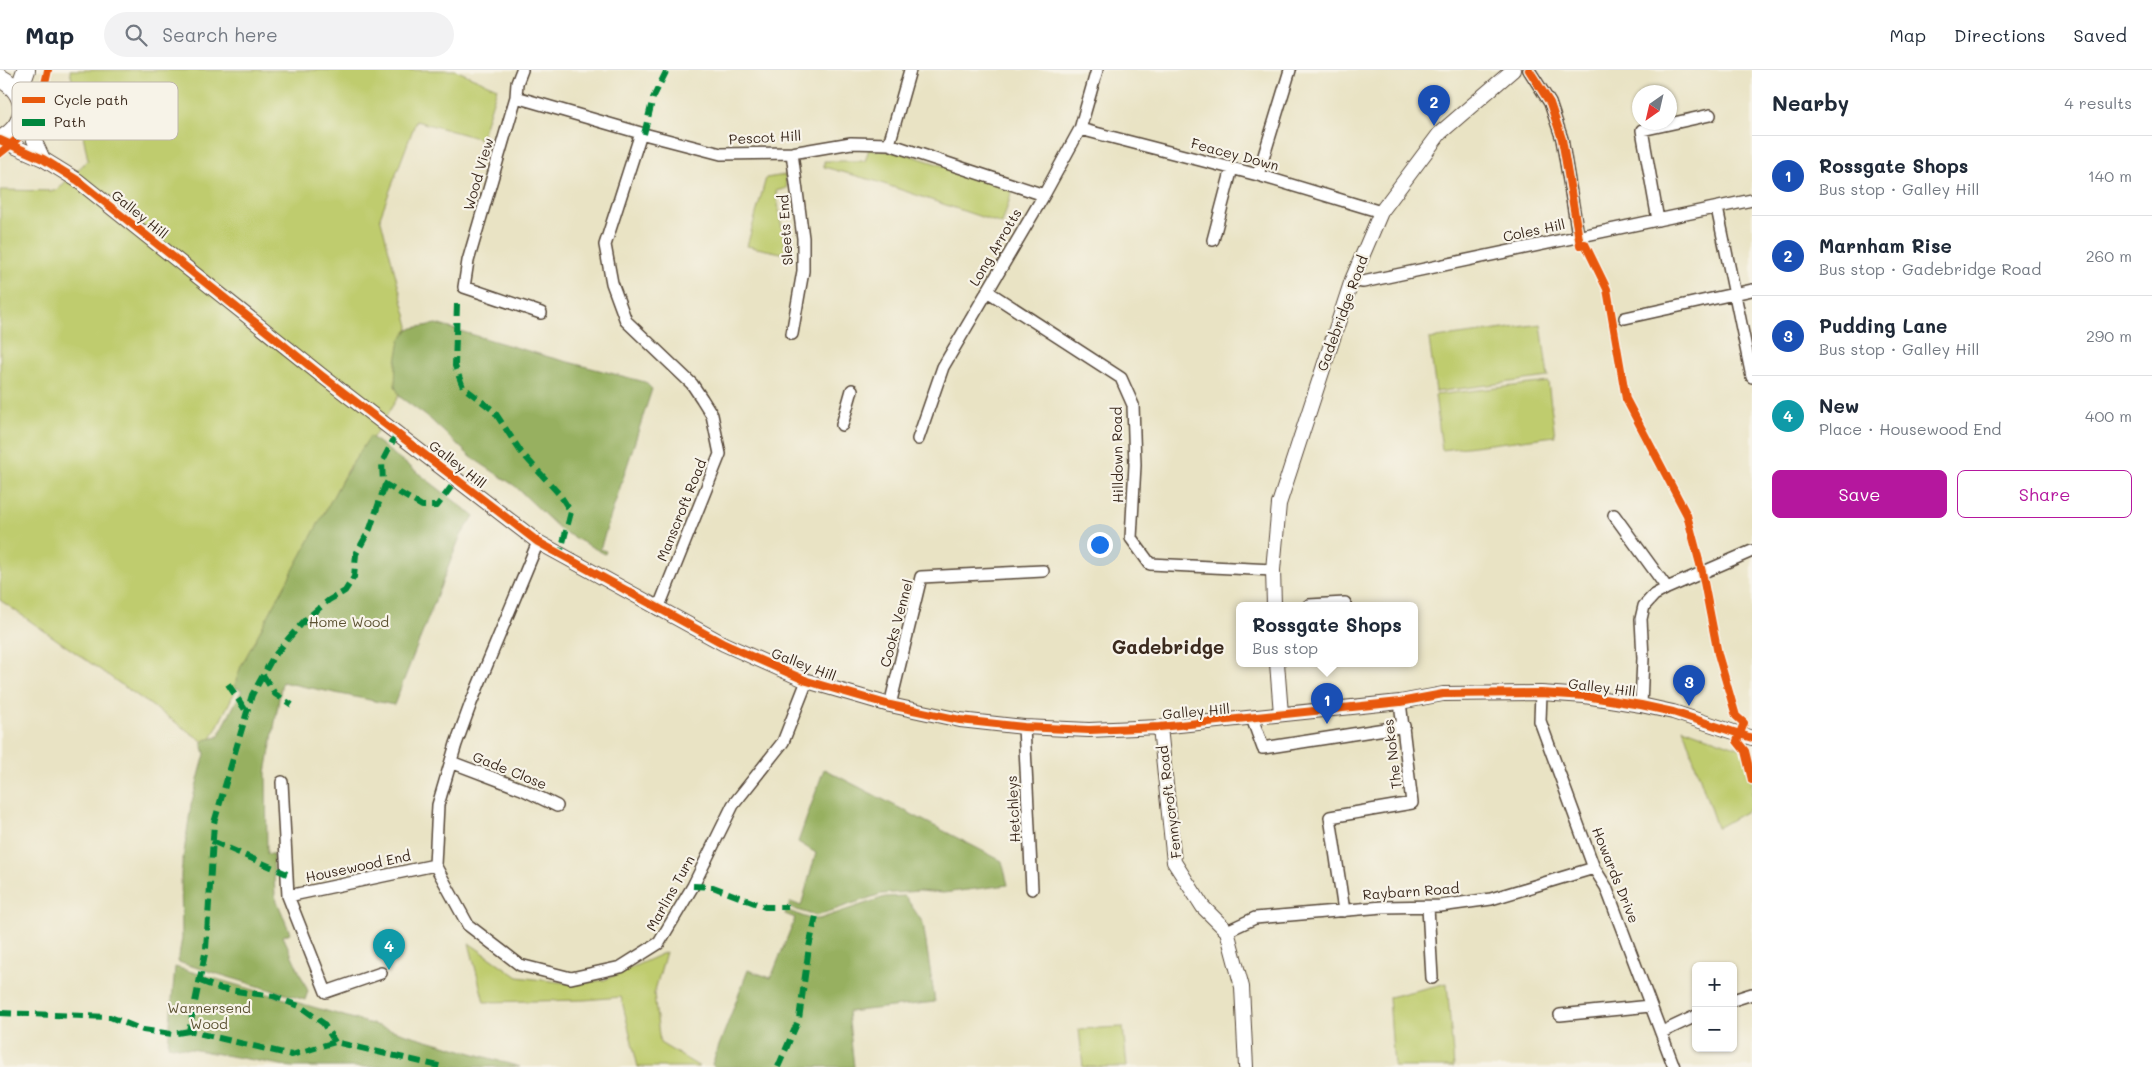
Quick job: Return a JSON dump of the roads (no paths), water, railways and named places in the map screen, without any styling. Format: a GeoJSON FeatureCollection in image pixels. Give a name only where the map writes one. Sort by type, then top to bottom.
{"type":"FeatureCollection","features":[{"type":"Feature","properties":{"kind":"main road"},"geometry":{"type":"LineString","coordinates":[[22,82],[26,70]]}},
{"type":"Feature","properties":{"kind":"main road"},"geometry":{"type":"LineString","coordinates":[[0,78],[12,86]]}},
{"type":"Feature","properties":{"kind":"main road"},"geometry":{"type":"LineString","coordinates":[[0,140],[12,132]]}},
{"type":"Feature","properties":{"kind":"street","name":"Wood View"},"geometry":{"type":"LineString","coordinates":[[522,70],[517,83],[516,97],[468,261],[464,287],[541,313]]}},
{"type":"Feature","properties":{"kind":"street"},"geometry":{"type":"LineString","coordinates":[[889,144],[910,70]]}},
{"type":"Feature","properties":{"kind":"street","name":"Long Arrotts"},"geometry":{"type":"LineString","coordinates":[[918,439],[943,367],[1044,195],[1080,129],[1097,70]]}},
{"type":"Feature","properties":{"kind":"street"},"geometry":{"type":"LineString","coordinates":[[1258,175],[1290,70]]}},
{"type":"Feature","properties":{"kind":"street"},"geometry":{"type":"LineString","coordinates":[[1529,70],[1550,103],[1562,140],[1578,236]]}},
{"type":"Feature","properties":{"kind":"street","name":"Gadebridge Road"},"geometry":{"type":"LineString","coordinates":[[1274,602],[1273,570],[1279,504],[1352,280],[1381,212],[1440,133],[1503,73]]}},
{"type":"Feature","properties":{"kind":"street","name":"Pescot Hill"},"geometry":{"type":"LineString","coordinates":[[516,97],[721,154],[792,153],[851,143],[889,144],[1044,195]]}},
{"type":"Feature","properties":{"kind":"street"},"geometry":{"type":"LineString","coordinates":[[1658,220],[1642,130],[1710,115]]}},
{"type":"Feature","properties":{"kind":"street","name":"Feacey Down"},"geometry":{"type":"LineString","coordinates":[[1080,129],[1258,175],[1381,212]]}},
{"type":"Feature","properties":{"kind":"street","name":"Manscroft Road"},"geometry":{"type":"LineString","coordinates":[[641,133],[605,245],[612,283],[626,321],[692,384],[712,414],[720,454],[658,609]]}},
{"type":"Feature","properties":{"kind":"street","name":"Galley Hill"},"geometry":{"type":"LineString","coordinates":[[0,140],[43,159],[78,180],[321,375],[538,542],[724,644],[807,681],[890,705],[960,720],[1024,727],[1089,730],[1160,727],[1400,702],[1443,694],[1541,693],[1585,696],[1641,705],[1673,712],[1752,738]]}},
{"type":"Feature","properties":{"kind":"street"},"geometry":{"type":"LineString","coordinates":[[34,140],[43,159]]}},
{"type":"Feature","properties":{"kind":"street","name":"Sleets End"},"geometry":{"type":"LineString","coordinates":[[792,153],[803,238],[803,263],[792,334]]}},
{"type":"Feature","properties":{"kind":"street"},"geometry":{"type":"LineString","coordinates":[[1213,240],[1232,168]]}},
{"type":"Feature","properties":{"kind":"street","name":"Coles Hill"},"geometry":{"type":"LineString","coordinates":[[1352,280],[1363,282],[1752,200]]}},
{"type":"Feature","properties":{"kind":"street"},"geometry":{"type":"LineString","coordinates":[[1717,208],[1752,377]]}},
{"type":"Feature","properties":{"kind":"street"},"geometry":{"type":"LineString","coordinates":[[1625,318],[1752,290]]}},
{"type":"Feature","properties":{"kind":"street","name":"Hilldown Road"},"geometry":{"type":"LineString","coordinates":[[987,291],[1121,378],[1133,405],[1134,465],[1131,538],[1150,564],[1273,570]]}},
{"type":"Feature","properties":{"kind":"street"},"geometry":{"type":"LineString","coordinates":[[842,425],[852,390]]}},
{"type":"Feature","properties":{"kind":"street"},"geometry":{"type":"LineString","coordinates":[[1614,515],[1667,588]]}},
{"type":"Feature","properties":{"kind":"street"},"geometry":{"type":"LineString","coordinates":[[435,865],[438,805],[451,762],[471,703],[538,542]]}},
{"type":"Feature","properties":{"kind":"street"},"geometry":{"type":"LineString","coordinates":[[1641,705],[1643,658],[1641,618],[1644,606],[1654,595],[1667,588],[1752,551]]}},
{"type":"Feature","properties":{"kind":"street","name":"Cooks Vennel"},"geometry":{"type":"LineString","coordinates":[[890,705],[921,576],[1043,571]]}},
{"type":"Feature","properties":{"kind":"street"},"geometry":{"type":"LineString","coordinates":[[1277,667],[1281,714]]}},
{"type":"Feature","properties":{"kind":"street","name":"Marlins Turn"},"geometry":{"type":"LineString","coordinates":[[435,865],[468,925],[520,965],[571,978],[621,967],[660,943],[693,886],[733,805],[783,742],[807,681]]}},
{"type":"Feature","properties":{"kind":"street","name":"Howards Drive"},"geometry":{"type":"LineString","coordinates":[[1541,693],[1540,720],[1594,868],[1606,887],[1674,1067]]}},
{"type":"Feature","properties":{"kind":"street","name":"The Nokes"},"geometry":{"type":"LineString","coordinates":[[1344,911],[1330,817],[1412,803],[1400,702]]}},
{"type":"Feature","properties":{"kind":"street"},"geometry":{"type":"LineString","coordinates":[[1252,718],[1263,748],[1404,726]]}},
{"type":"Feature","properties":{"kind":"street","name":"Hetchleys"},"geometry":{"type":"LineString","coordinates":[[1024,727],[1032,889]]}},
{"type":"Feature","properties":{"kind":"street","name":"Fennycroft Road"},"geometry":{"type":"LineString","coordinates":[[1160,727],[1174,862],[1203,907],[1227,931]]}},
{"type":"Feature","properties":{"kind":"street","name":"Gade Close"},"geometry":{"type":"LineString","coordinates":[[451,762],[522,789],[557,806]]}},
{"type":"Feature","properties":{"kind":"street","name":"Housewood End"},"geometry":{"type":"LineString","coordinates":[[282,782],[288,896],[326,992],[381,973]]}},
{"type":"Feature","properties":{"kind":"street","name":"Housewood End"},"geometry":{"type":"LineString","coordinates":[[288,896],[435,865]]}},
{"type":"Feature","properties":{"kind":"street","name":"Raybarn Road"},"geometry":{"type":"LineString","coordinates":[[1227,931],[1255,918],[1383,906],[1428,906],[1491,899],[1594,868]]}},
{"type":"Feature","properties":{"kind":"street"},"geometry":{"type":"LineString","coordinates":[[1428,906],[1432,978]]}},
{"type":"Feature","properties":{"kind":"street"},"geometry":{"type":"LineString","coordinates":[[1227,931],[1242,987],[1246,1067]]}},
{"type":"Feature","properties":{"kind":"street"},"geometry":{"type":"LineString","coordinates":[[1737,999],[1752,994]]}},
{"type":"Feature","properties":{"kind":"street"},"geometry":{"type":"LineString","coordinates":[[1560,1015],[1650,1006]]}},
{"type":"Feature","properties":{"kind":"street"},"geometry":{"type":"LineString","coordinates":[[1662,1032],[1692,1018]]}},
{"type":"Feature","properties":{"kind":"place","name":"Marnham Rise"},"geometry":{"type":"Point","coordinates":[1434,126]}},
{"type":"Feature","properties":{"kind":"place","name":"Pudding Lane"},"geometry":{"type":"Point","coordinates":[1689,706]}},
{"type":"Feature","properties":{"kind":"place","name":"Rossgate Shops"},"geometry":{"type":"Point","coordinates":[1327,724]}},
{"type":"Feature","properties":{"kind":"place","name":"New"},"geometry":{"type":"Point","coordinates":[389,970]}},
{"type":"Feature","properties":{"kind":"district","name":"Gadebridge"},"geometry":{"type":"Point","coordinates":[1168,646]}},
{"type":"Feature","properties":{"kind":"park label","name":"Home Wood"},"geometry":{"type":"Point","coordinates":[349,621]}},
{"type":"Feature","properties":{"kind":"park label","name":"Warnersend Wood"},"geometry":{"type":"Point","coordinates":[209,1016]}}]}
